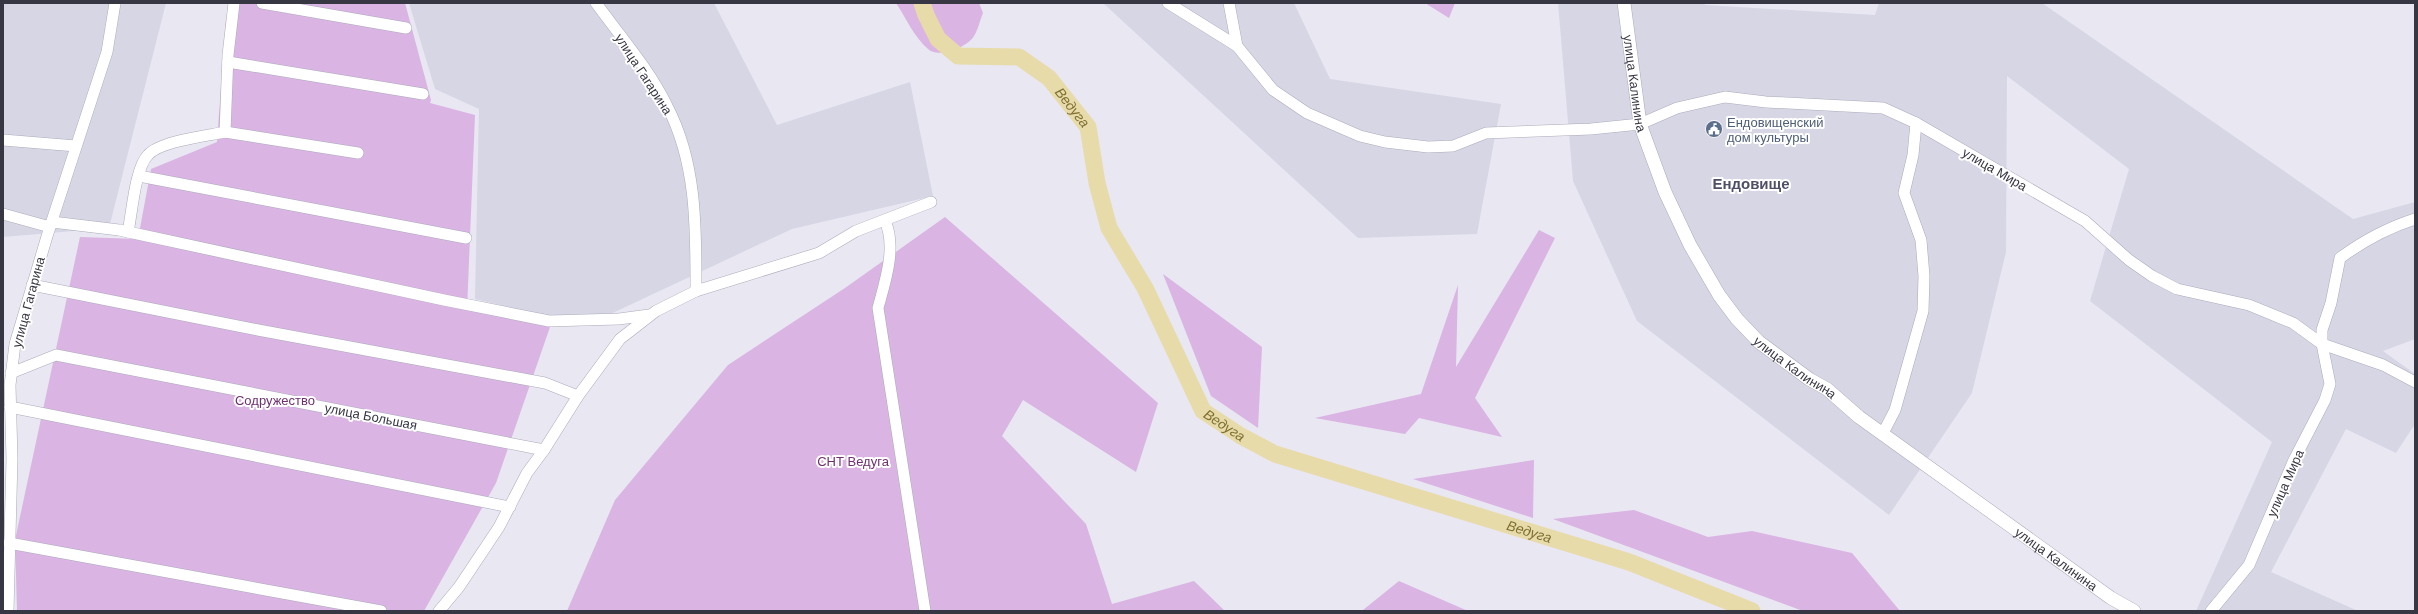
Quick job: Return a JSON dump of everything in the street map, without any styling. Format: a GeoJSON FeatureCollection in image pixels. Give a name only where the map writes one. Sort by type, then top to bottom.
{"type":"FeatureCollection","features":[{"type":"Feature","properties":{"kind":"street","name":"улица Гагарина"},"geometry":{"type":"LineString","coordinates":[[8,611],[6,557],[9,543],[12,459],[10,407],[11,373],[15,344],[51,224],[107,52],[115,3]]}},
{"type":"Feature","properties":{"kind":"street"},"geometry":{"type":"LineString","coordinates":[[225,132],[228,62],[234,3]]}},
{"type":"Feature","properties":{"kind":"street"},"geometry":{"type":"LineString","coordinates":[[262,3],[406,28]]}},
{"type":"Feature","properties":{"kind":"street","name":"улица Гагарина"},"geometry":{"type":"LineString","coordinates":[[596,3],[638,61],[667,106],[682,140],[691,181],[696,227],[696,291]]}},
{"type":"Feature","properties":{"kind":"street"},"geometry":{"type":"LineString","coordinates":[[1168,3],[1237,46]]}},
{"type":"Feature","properties":{"kind":"street"},"geometry":{"type":"LineString","coordinates":[[1229,3],[1237,46]]}},
{"type":"Feature","properties":{"kind":"street","name":"улица Калинина"},"geometry":{"type":"LineString","coordinates":[[1624,3],[1640,124],[1665,192],[1690,245],[1719,295],[1737,319],[1759,342],[1809,379],[1827,389],[1883,434],[2111,598],[2134,611]]}},
{"type":"Feature","properties":{"kind":"street","name":"улица Мира"},"geometry":{"type":"LineString","coordinates":[[1237,46],[1273,90],[1307,113],[1360,136],[1385,142],[1428,147],[1453,146],[1486,133],[1591,129],[1640,124],[1677,108],[1725,97],[1766,102],[1883,108],[1916,123],[2085,221],[2129,260],[2152,276],[2177,289],[2249,304],[2293,323],[2322,344],[2383,365],[2415,382]]}},
{"type":"Feature","properties":{"kind":"street"},"geometry":{"type":"LineString","coordinates":[[228,62],[424,94]]}},
{"type":"Feature","properties":{"kind":"street"},"geometry":{"type":"LineString","coordinates":[[1883,434],[1895,410],[1923,311],[1924,276],[1921,240],[1904,193],[1913,154],[1916,123]]}},
{"type":"Feature","properties":{"kind":"street"},"geometry":{"type":"LineString","coordinates":[[128,232],[141,165],[148,154],[163,146],[225,132],[358,153]]}},
{"type":"Feature","properties":{"kind":"street"},"geometry":{"type":"LineString","coordinates":[[3,140],[76,146]]}},
{"type":"Feature","properties":{"kind":"street"},"geometry":{"type":"LineString","coordinates":[[139,176],[466,238]]}},
{"type":"Feature","properties":{"kind":"street"},"geometry":{"type":"LineString","coordinates":[[439,611],[459,587],[510,507],[527,473],[544,450],[578,396],[620,339],[650,315],[696,291],[819,253],[856,231],[885,222],[931,202]]}},
{"type":"Feature","properties":{"kind":"street"},"geometry":{"type":"LineString","coordinates":[[3,214],[51,224],[128,232],[549,321],[619,319],[650,315]]}},
{"type":"Feature","properties":{"kind":"street","name":"улица Мира"},"geometry":{"type":"LineString","coordinates":[[2211,611],[2249,565],[2294,460],[2325,400],[2330,384],[2322,344],[2322,330],[2331,304],[2340,258],[2360,244],[2398,224],[2415,219]]}},
{"type":"Feature","properties":{"kind":"street"},"geometry":{"type":"LineString","coordinates":[[885,222],[890,232],[887,275],[878,308],[925,611]]}},
{"type":"Feature","properties":{"kind":"street"},"geometry":{"type":"LineString","coordinates":[[32,285],[258,330],[545,383],[578,396]]}},
{"type":"Feature","properties":{"kind":"street","name":"улица Большая"},"geometry":{"type":"LineString","coordinates":[[11,373],[56,355],[544,450]]}},
{"type":"Feature","properties":{"kind":"street"},"geometry":{"type":"LineString","coordinates":[[10,407],[510,507]]}},
{"type":"Feature","properties":{"kind":"street"},"geometry":{"type":"LineString","coordinates":[[9,543],[381,611]]}},
{"type":"Feature","properties":{"kind":"shaded area"},"geometry":{"type":"Polygon","coordinates":[[[3,3],[166,3],[109,228],[3,237],[3,3]]]}},
{"type":"Feature","properties":{"kind":"shaded area"},"geometry":{"type":"Polygon","coordinates":[[[409,3],[714,3],[777,125],[910,82],[933,196],[792,229],[587,325],[475,299],[479,109],[435,89],[409,3]]]}},
{"type":"Feature","properties":{"kind":"shaded area"},"geometry":{"type":"Polygon","coordinates":[[[1103,3],[1294,3],[1330,79],[1501,104],[1477,234],[1358,238],[1103,3]]]}},
{"type":"Feature","properties":{"kind":"shaded area"},"geometry":{"type":"Polygon","coordinates":[[[1558,3],[1704,3],[1705,5],[1875,15],[1879,3],[2042,3],[2353,219],[2415,202],[2415,339],[2383,351],[2415,374],[2415,424],[2396,453],[2346,429],[2271,572],[2358,611],[2196,611],[2272,442],[2090,301],[2129,169],[2007,76],[2006,252],[1972,393],[1889,515],[1637,321],[1573,181],[1558,3]]]}},
{"type":"Feature","properties":{"kind":"green space","name":"Содружество"},"geometry":{"type":"Polygon","coordinates":[[[241,3],[405,3],[431,100],[430,103],[475,115],[467,310],[550,327],[496,483],[424,611],[17,611],[15,540],[80,237],[138,239],[151,169],[217,142],[226,19],[241,3]]]}},
{"type":"Feature","properties":{"kind":"green space"},"geometry":{"type":"Polygon","coordinates":[[[896,3],[979,3],[983,13],[977,31],[971,40],[959,48],[939,53],[933,52],[923,44],[914,33],[896,3]]]}},
{"type":"Feature","properties":{"kind":"green space"},"geometry":{"type":"Polygon","coordinates":[[[1425,3],[1455,3],[1449,18],[1425,3]]]}},
{"type":"Feature","properties":{"kind":"green space","name":"СНТ Ведуга"},"geometry":{"type":"Polygon","coordinates":[[[945,217],[1158,403],[1136,472],[1023,400],[1002,436],[1086,524],[1112,604],[1194,581],[1225,611],[567,611],[615,500],[728,365],[845,288],[945,217]]]}},
{"type":"Feature","properties":{"kind":"green space"},"geometry":{"type":"Polygon","coordinates":[[[1539,230],[1555,238],[1475,398],[1502,437],[1419,418],[1405,434],[1315,418],[1421,394],[1458,285],[1456,367],[1539,230]]]}},
{"type":"Feature","properties":{"kind":"green space"},"geometry":{"type":"Polygon","coordinates":[[[1163,274],[1262,347],[1258,428],[1211,396],[1163,274]]]}},
{"type":"Feature","properties":{"kind":"green space"},"geometry":{"type":"Polygon","coordinates":[[[1534,460],[1533,518],[1413,479],[1534,460]]]}},
{"type":"Feature","properties":{"kind":"green space"},"geometry":{"type":"Polygon","coordinates":[[[1634,510],[1708,537],[1752,531],[1852,553],[1900,611],[1803,611],[1553,519],[1634,510]]]}},
{"type":"Feature","properties":{"kind":"green space"},"geometry":{"type":"Polygon","coordinates":[[[1399,581],[1468,611],[1356,611],[1363,610],[1399,581]]]}},
{"type":"Feature","properties":{"kind":"waterway","name":"Ведуга"},"geometry":{"type":"LineString","coordinates":[[922,3],[926,15],[938,39],[958,56],[1019,57],[1049,78],[1088,127],[1097,183],[1109,228],[1145,288],[1203,411],[1241,436],[1275,454],[1629,562],[1752,611]]}},
{"type":"Feature","properties":{"kind":"place","name":"Ендовищенский дом культуры"},"geometry":{"type":"Point","coordinates":[1714,129]}},
{"type":"Feature","properties":{"kind":"district","name":"Ендовище"},"geometry":{"type":"Point","coordinates":[1751,184]}}]}
